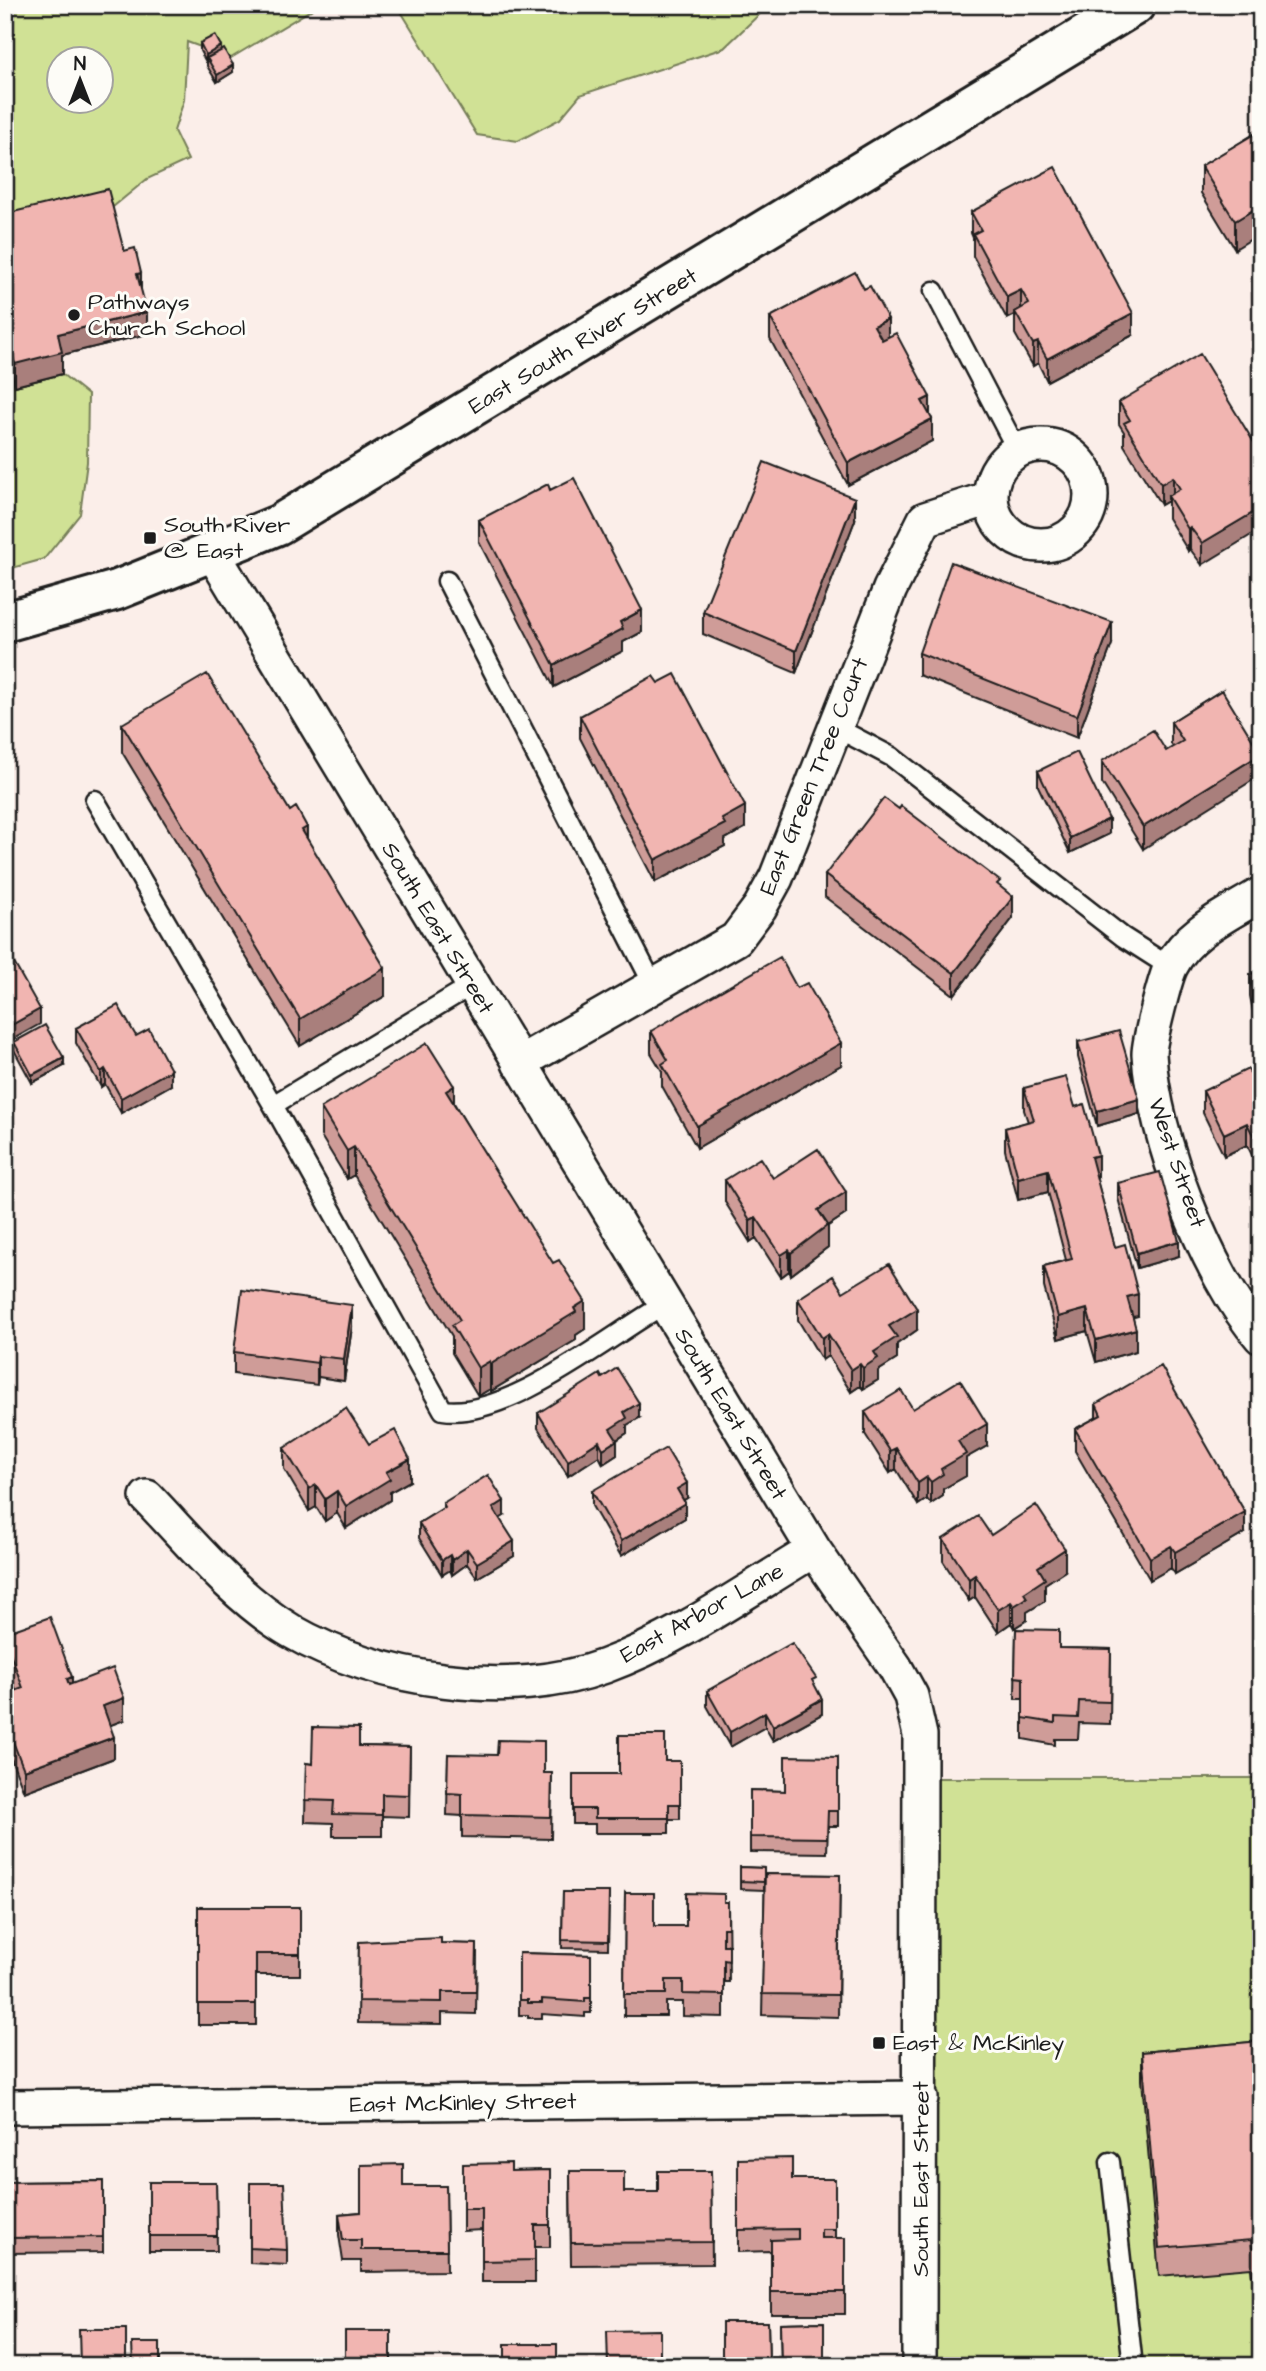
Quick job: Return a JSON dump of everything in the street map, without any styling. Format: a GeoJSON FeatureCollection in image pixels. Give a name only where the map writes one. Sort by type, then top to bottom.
{"type":"FeatureCollection","features":[{"type":"Feature","properties":{"kind":"street","name":"East South River Street"},"geometry":{"type":"LineString","coordinates":[[5,622],[117,590],[278,525],[1135,5]]}},
{"type":"Feature","properties":{"kind":"street"},"geometry":{"type":"LineString","coordinates":[[1040,444],[1056,446],[1071,453],[1090,480],[1088,513],[1079,528],[1066,539],[1050,545],[1033,545],[1016,540],[1003,529],[993,514],[990,498],[992,481],[998,467],[1017,450],[1040,444]]}},
{"type":"Feature","properties":{"kind":"street","name":"East Green Tree Court"},"geometry":{"type":"LineString","coordinates":[[519,1063],[655,988],[736,939],[760,908],[776,878],[890,589],[925,519],[990,498]]}},
{"type":"Feature","properties":{"kind":"street","name":"South East Street"},"geometry":{"type":"LineString","coordinates":[[212,552],[814,1550],[895,1667],[911,1696],[920,1735],[919,2366]]}},
{"type":"Feature","properties":{"kind":"street","name":"West Street"},"geometry":{"type":"LineString","coordinates":[[1261,894],[1194,936],[1170,967],[1149,1050],[1154,1105],[1179,1183],[1219,1277],[1261,1337]]}},
{"type":"Feature","properties":{"kind":"street","name":"East Arbor Lane"},"geometry":{"type":"LineString","coordinates":[[148,1497],[219,1573],[291,1630],[369,1665],[417,1676],[473,1682],[550,1679],[602,1667],[641,1651],[814,1550]]}},
{"type":"Feature","properties":{"kind":"street","name":"East McKinley Street"},"geometry":{"type":"LineString","coordinates":[[5,2107],[921,2098]]}},
{"type":"Feature","properties":{"kind":"lane"},"geometry":{"type":"LineString","coordinates":[[934,291],[1017,450]]}},
{"type":"Feature","properties":{"kind":"lane"},"geometry":{"type":"LineString","coordinates":[[447,581],[655,988]]}},
{"type":"Feature","properties":{"kind":"lane"},"geometry":{"type":"LineString","coordinates":[[835,727],[892,757],[1123,937],[1170,967]]}},
{"type":"Feature","properties":{"kind":"lane"},"geometry":{"type":"LineString","coordinates":[[95,800],[273,1105],[443,1410],[458,1412],[482,1407],[528,1389],[665,1304]]}},
{"type":"Feature","properties":{"kind":"lane"},"geometry":{"type":"LineString","coordinates":[[273,1105],[472,985]]}},
{"type":"Feature","properties":{"kind":"lane"},"geometry":{"type":"LineString","coordinates":[[1110,2162],[1133,2366]]}},
{"type":"Feature","properties":{"kind":"green space"},"geometry":{"type":"Polygon","coordinates":[[[5,5],[319,5],[231,58],[187,42],[184,100],[174,131],[188,160],[147,179],[108,211],[5,236],[5,5]]]}},
{"type":"Feature","properties":{"kind":"green space"},"geometry":{"type":"Polygon","coordinates":[[[397,5],[769,5],[724,48],[580,95],[560,119],[518,141],[477,135],[397,5]]]}},
{"type":"Feature","properties":{"kind":"green space"},"geometry":{"type":"Polygon","coordinates":[[[5,347],[15,386],[62,374],[88,395],[87,462],[80,514],[44,559],[5,570],[5,347]]]}},
{"type":"Feature","properties":{"kind":"green space"},"geometry":{"type":"Polygon","coordinates":[[[920,1778],[1261,1778],[1261,2366],[918,2366],[920,1778]]]}},
{"type":"Feature","properties":{"kind":"building"},"geometry":{"type":"Polygon","coordinates":[[[215,35],[221,46],[206,55],[200,43],[215,35]]]}},
{"type":"Feature","properties":{"kind":"building"},"geometry":{"type":"Polygon","coordinates":[[[224,49],[233,65],[217,75],[207,58],[224,49]]]}},
{"type":"Feature","properties":{"kind":"building"},"geometry":{"type":"Polygon","coordinates":[[[1261,130],[1261,205],[1235,221],[1201,166],[1261,130]]]}},
{"type":"Feature","properties":{"kind":"building"},"geometry":{"type":"Polygon","coordinates":[[[1055,167],[1133,313],[1047,359],[1038,342],[1033,344],[1015,312],[1029,304],[1021,290],[1007,297],[973,234],[981,230],[971,212],[1055,167]]]}},
{"type":"Feature","properties":{"kind":"building","name":"Pathways Church School"},"geometry":{"type":"Polygon","coordinates":[[[108,189],[124,251],[135,248],[141,273],[137,274],[147,312],[58,334],[62,352],[15,364],[5,326],[5,214],[108,189]]]}},
{"type":"Feature","properties":{"kind":"building"},"geometry":{"type":"Polygon","coordinates":[[[855,272],[864,289],[870,286],[888,319],[874,326],[882,340],[896,333],[930,397],[922,401],[932,419],[848,463],[770,317],[855,272]]]}},
{"type":"Feature","properties":{"kind":"building"},"geometry":{"type":"Polygon","coordinates":[[[1200,354],[1261,454],[1261,508],[1202,543],[1190,527],[1188,529],[1168,496],[1180,489],[1173,477],[1161,484],[1124,423],[1130,420],[1119,402],[1200,354]]]}},
{"type":"Feature","properties":{"kind":"building"},"geometry":{"type":"Polygon","coordinates":[[[764,462],[855,498],[796,651],[703,612],[764,462]]]}},
{"type":"Feature","properties":{"kind":"building"},"geometry":{"type":"Polygon","coordinates":[[[574,478],[642,610],[620,622],[623,629],[554,665],[479,520],[548,484],[550,490],[574,478]]]}},
{"type":"Feature","properties":{"kind":"building"},"geometry":{"type":"Polygon","coordinates":[[[951,562],[1112,622],[1077,716],[919,653],[951,562]]]}},
{"type":"Feature","properties":{"kind":"building"},"geometry":{"type":"Polygon","coordinates":[[[207,674],[290,811],[296,807],[307,827],[302,830],[385,968],[300,1019],[122,724],[207,674]]]}},
{"type":"Feature","properties":{"kind":"building"},"geometry":{"type":"Polygon","coordinates":[[[675,674],[745,806],[722,819],[725,824],[655,860],[580,716],[653,676],[658,683],[675,674]]]}},
{"type":"Feature","properties":{"kind":"building"},"geometry":{"type":"Polygon","coordinates":[[[1222,690],[1261,754],[1143,827],[1102,761],[1153,730],[1166,751],[1183,741],[1171,722],[1222,690]]]}},
{"type":"Feature","properties":{"kind":"building"},"geometry":{"type":"Polygon","coordinates":[[[1077,752],[1109,819],[1070,838],[1038,771],[1077,752]]]}},
{"type":"Feature","properties":{"kind":"building"},"geometry":{"type":"Polygon","coordinates":[[[884,798],[899,809],[901,806],[1000,881],[997,884],[1013,897],[954,973],[825,875],[884,798]]]}},
{"type":"Feature","properties":{"kind":"building"},"geometry":{"type":"Polygon","coordinates":[[[5,947],[40,1009],[6,1028],[5,1026],[5,947]]]}},
{"type":"Feature","properties":{"kind":"building"},"geometry":{"type":"Polygon","coordinates":[[[780,957],[797,988],[807,983],[841,1043],[697,1126],[662,1064],[668,1060],[651,1031],[780,957]]]}},
{"type":"Feature","properties":{"kind":"building"},"geometry":{"type":"Polygon","coordinates":[[[1261,972],[1261,1015],[1258,1015],[1250,974],[1261,972]]]}},
{"type":"Feature","properties":{"kind":"building"},"geometry":{"type":"Polygon","coordinates":[[[118,1005],[136,1036],[149,1029],[171,1070],[121,1098],[105,1069],[101,1072],[76,1028],[118,1005]]]}},
{"type":"Feature","properties":{"kind":"building"},"geometry":{"type":"Polygon","coordinates":[[[45,1025],[64,1058],[32,1075],[14,1042],[45,1025]]]}},
{"type":"Feature","properties":{"kind":"building"},"geometry":{"type":"Polygon","coordinates":[[[1119,1031],[1139,1099],[1097,1111],[1078,1042],[1119,1031]]]}},
{"type":"Feature","properties":{"kind":"building"},"geometry":{"type":"Polygon","coordinates":[[[427,1043],[454,1086],[446,1091],[553,1263],[559,1260],[585,1301],[574,1308],[576,1312],[491,1364],[490,1361],[478,1368],[452,1325],[460,1320],[354,1147],[347,1151],[321,1108],[427,1043]]]}},
{"type":"Feature","properties":{"kind":"building"},"geometry":{"type":"Polygon","coordinates":[[[1248,1069],[1261,1095],[1261,1134],[1254,1137],[1247,1123],[1224,1134],[1203,1091],[1248,1069]]]}},
{"type":"Feature","properties":{"kind":"building"},"geometry":{"type":"Polygon","coordinates":[[[1066,1077],[1075,1107],[1084,1104],[1098,1155],[1091,1157],[1115,1247],[1125,1244],[1138,1294],[1127,1297],[1136,1329],[1096,1340],[1087,1309],[1058,1317],[1044,1266],[1072,1259],[1048,1170],[1018,1178],[1005,1128],[1034,1120],[1024,1088],[1066,1077]]]}},
{"type":"Feature","properties":{"kind":"building"},"geometry":{"type":"Polygon","coordinates":[[[818,1149],[846,1192],[818,1210],[828,1225],[791,1253],[789,1250],[781,1255],[756,1217],[750,1220],[725,1180],[760,1158],[773,1178],[818,1149]]]}},
{"type":"Feature","properties":{"kind":"building"},"geometry":{"type":"Polygon","coordinates":[[[1160,1172],[1179,1241],[1137,1253],[1118,1183],[1160,1172]]]}},
{"type":"Feature","properties":{"kind":"building"},"geometry":{"type":"Polygon","coordinates":[[[889,1264],[917,1309],[889,1326],[897,1337],[874,1352],[878,1358],[863,1368],[860,1364],[851,1370],[828,1334],[822,1338],[798,1299],[833,1276],[843,1292],[889,1264]]]}},
{"type":"Feature","properties":{"kind":"building"},"geometry":{"type":"Polygon","coordinates":[[[242,1290],[352,1305],[344,1359],[318,1356],[317,1363],[234,1352],[242,1290]]]}},
{"type":"Feature","properties":{"kind":"building"},"geometry":{"type":"Polygon","coordinates":[[[1161,1366],[1245,1512],[1175,1552],[1171,1546],[1150,1558],[1075,1429],[1101,1415],[1096,1404],[1161,1366]]]}},
{"type":"Feature","properties":{"kind":"building"},"geometry":{"type":"Polygon","coordinates":[[[617,1368],[639,1403],[624,1412],[627,1418],[610,1429],[617,1440],[603,1449],[599,1441],[568,1461],[538,1413],[600,1374],[602,1378],[617,1368]]]}},
{"type":"Feature","properties":{"kind":"building"},"geometry":{"type":"Polygon","coordinates":[[[960,1380],[987,1424],[958,1441],[966,1454],[941,1469],[943,1474],[931,1482],[927,1477],[918,1483],[896,1448],[890,1451],[865,1412],[901,1390],[913,1409],[960,1380]]]}},
{"type":"Feature","properties":{"kind":"building"},"geometry":{"type":"Polygon","coordinates":[[[346,1408],[369,1444],[395,1430],[410,1459],[386,1472],[390,1479],[346,1506],[337,1491],[325,1499],[316,1485],[309,1489],[284,1448],[346,1408]]]}},
{"type":"Feature","properties":{"kind":"building"},"geometry":{"type":"Polygon","coordinates":[[[666,1448],[687,1483],[677,1489],[685,1503],[621,1541],[592,1491],[666,1448]]]}},
{"type":"Feature","properties":{"kind":"building"},"geometry":{"type":"Polygon","coordinates":[[[488,1475],[504,1501],[493,1508],[514,1541],[477,1563],[467,1549],[452,1560],[450,1555],[442,1560],[419,1523],[445,1507],[443,1503],[488,1475]]]}},
{"type":"Feature","properties":{"kind":"building"},"geometry":{"type":"Polygon","coordinates":[[[1036,1505],[1065,1549],[1038,1567],[1045,1579],[1024,1593],[1027,1598],[1014,1606],[1011,1602],[998,1610],[975,1575],[969,1579],[943,1539],[978,1516],[991,1535],[1036,1505]]]}},
{"type":"Feature","properties":{"kind":"building"},"geometry":{"type":"Polygon","coordinates":[[[50,1617],[72,1677],[67,1679],[69,1685],[113,1668],[124,1698],[103,1706],[114,1737],[24,1770],[5,1721],[5,1695],[23,1688],[5,1633],[50,1617]]]}},
{"type":"Feature","properties":{"kind":"building"},"geometry":{"type":"Polygon","coordinates":[[[1016,1629],[1059,1630],[1059,1648],[1111,1649],[1110,1702],[1079,1701],[1078,1718],[1055,1717],[1055,1723],[1023,1718],[1023,1678],[1015,1677],[1016,1629]]]}},
{"type":"Feature","properties":{"kind":"building"},"geometry":{"type":"Polygon","coordinates":[[[792,1643],[816,1678],[812,1680],[822,1699],[773,1726],[765,1712],[730,1732],[707,1691],[792,1643]]]}},
{"type":"Feature","properties":{"kind":"building"},"geometry":{"type":"Polygon","coordinates":[[[313,1727],[359,1728],[359,1746],[410,1747],[409,1795],[382,1794],[382,1815],[333,1814],[334,1801],[305,1800],[306,1763],[312,1764],[313,1727]]]}},
{"type":"Feature","properties":{"kind":"building"},"geometry":{"type":"Polygon","coordinates":[[[619,1735],[665,1735],[665,1761],[680,1761],[680,1804],[669,1804],[669,1818],[595,1818],[595,1809],[573,1809],[573,1774],[619,1774],[619,1735]]]}},
{"type":"Feature","properties":{"kind":"building"},"geometry":{"type":"Polygon","coordinates":[[[498,1740],[544,1741],[544,1773],[552,1773],[551,1817],[462,1815],[462,1794],[447,1793],[448,1754],[497,1755],[498,1740]]]}},
{"type":"Feature","properties":{"kind":"building"},"geometry":{"type":"Polygon","coordinates":[[[785,1756],[838,1757],[838,1811],[828,1811],[827,1838],[750,1837],[750,1790],[785,1791],[785,1756]]]}},
{"type":"Feature","properties":{"kind":"building"},"geometry":{"type":"Polygon","coordinates":[[[740,1867],[764,1868],[764,1882],[740,1881],[740,1867]]]}},
{"type":"Feature","properties":{"kind":"building"},"geometry":{"type":"Polygon","coordinates":[[[765,1874],[840,1875],[838,1995],[762,1994],[765,1874]]]}},
{"type":"Feature","properties":{"kind":"building"},"geometry":{"type":"Polygon","coordinates":[[[563,1892],[609,1892],[608,1941],[562,1940],[563,1892]]]}},
{"type":"Feature","properties":{"kind":"building"},"geometry":{"type":"Polygon","coordinates":[[[625,1893],[654,1893],[654,1926],[686,1926],[686,1893],[724,1894],[724,1902],[728,1902],[728,1928],[723,1928],[723,1945],[729,1945],[729,1961],[724,1960],[724,1995],[683,1994],[683,1980],[666,1980],[666,1994],[624,1994],[625,1893]]]}},
{"type":"Feature","properties":{"kind":"building"},"geometry":{"type":"Polygon","coordinates":[[[198,1907],[300,1907],[300,1954],[256,1954],[256,2004],[198,2004],[198,1907]]]}},
{"type":"Feature","properties":{"kind":"building"},"geometry":{"type":"Polygon","coordinates":[[[441,1938],[441,1943],[477,1944],[476,1992],[442,1992],[442,2002],[358,2001],[359,1942],[441,1938]]]}},
{"type":"Feature","properties":{"kind":"building"},"geometry":{"type":"Polygon","coordinates":[[[519,1953],[591,1955],[591,1998],[585,1998],[585,2002],[542,1999],[542,2003],[528,2003],[528,2000],[519,2000],[519,1953]]]}},
{"type":"Feature","properties":{"kind":"building"},"geometry":{"type":"Polygon","coordinates":[[[1261,2041],[1261,2247],[1252,2248],[1251,2240],[1159,2248],[1142,2052],[1261,2041]]]}},
{"type":"Feature","properties":{"kind":"building"},"geometry":{"type":"Polygon","coordinates":[[[792,2158],[792,2179],[835,2179],[835,2229],[821,2229],[821,2238],[845,2238],[845,2292],[771,2292],[771,2240],[798,2239],[798,2229],[738,2230],[738,2159],[792,2158]]]}},
{"type":"Feature","properties":{"kind":"building"},"geometry":{"type":"Polygon","coordinates":[[[511,2163],[511,2171],[550,2170],[550,2225],[535,2225],[535,2260],[482,2261],[482,2209],[463,2209],[463,2164],[511,2163]]]}},
{"type":"Feature","properties":{"kind":"building"},"geometry":{"type":"Polygon","coordinates":[[[403,2164],[403,2186],[446,2186],[447,2250],[361,2250],[361,2240],[343,2240],[339,2214],[361,2212],[361,2165],[403,2164]]]}},
{"type":"Feature","properties":{"kind":"building"},"geometry":{"type":"Polygon","coordinates":[[[570,2171],[624,2171],[624,2192],[658,2192],[658,2171],[711,2171],[712,2242],[571,2243],[570,2171]]]}},
{"type":"Feature","properties":{"kind":"building"},"geometry":{"type":"Polygon","coordinates":[[[103,2181],[103,2237],[5,2238],[5,2182],[103,2181]]]}},
{"type":"Feature","properties":{"kind":"building"},"geometry":{"type":"Polygon","coordinates":[[[149,2182],[216,2182],[217,2236],[149,2236],[149,2182]]]}},
{"type":"Feature","properties":{"kind":"building"},"geometry":{"type":"Polygon","coordinates":[[[250,2183],[284,2183],[287,2250],[250,2248],[250,2183]]]}},
{"type":"Feature","properties":{"kind":"building"},"geometry":{"type":"Polygon","coordinates":[[[722,2322],[768,2322],[769,2363],[722,2364],[722,2322]]]}},
{"type":"Feature","properties":{"kind":"building"},"geometry":{"type":"Polygon","coordinates":[[[824,2322],[824,2362],[781,2362],[780,2323],[824,2322]]]}},
{"type":"Feature","properties":{"kind":"building"},"geometry":{"type":"Polygon","coordinates":[[[79,2329],[126,2329],[126,2366],[80,2366],[79,2329]]]}},
{"type":"Feature","properties":{"kind":"building"},"geometry":{"type":"Polygon","coordinates":[[[660,2330],[660,2366],[608,2366],[607,2331],[660,2330]]]}},
{"type":"Feature","properties":{"kind":"building"},"geometry":{"type":"Polygon","coordinates":[[[345,2331],[391,2331],[391,2366],[345,2366],[345,2331]]]}},
{"type":"Feature","properties":{"kind":"building"},"geometry":{"type":"Polygon","coordinates":[[[132,2343],[160,2343],[160,2366],[133,2366],[132,2343]]]}},
{"type":"Feature","properties":{"kind":"building"},"geometry":{"type":"Polygon","coordinates":[[[505,2344],[557,2344],[557,2366],[505,2366],[505,2344]]]}},
{"type":"Feature","properties":{"kind":"place","name":"Pathways Church School"},"geometry":{"type":"Point","coordinates":[74,315]}},
{"type":"Feature","properties":{"kind":"place","name":"South River @ East"},"geometry":{"type":"Point","coordinates":[150,538]}},
{"type":"Feature","properties":{"kind":"place","name":"East & McKinley"},"geometry":{"type":"Point","coordinates":[879,2043]}}]}
